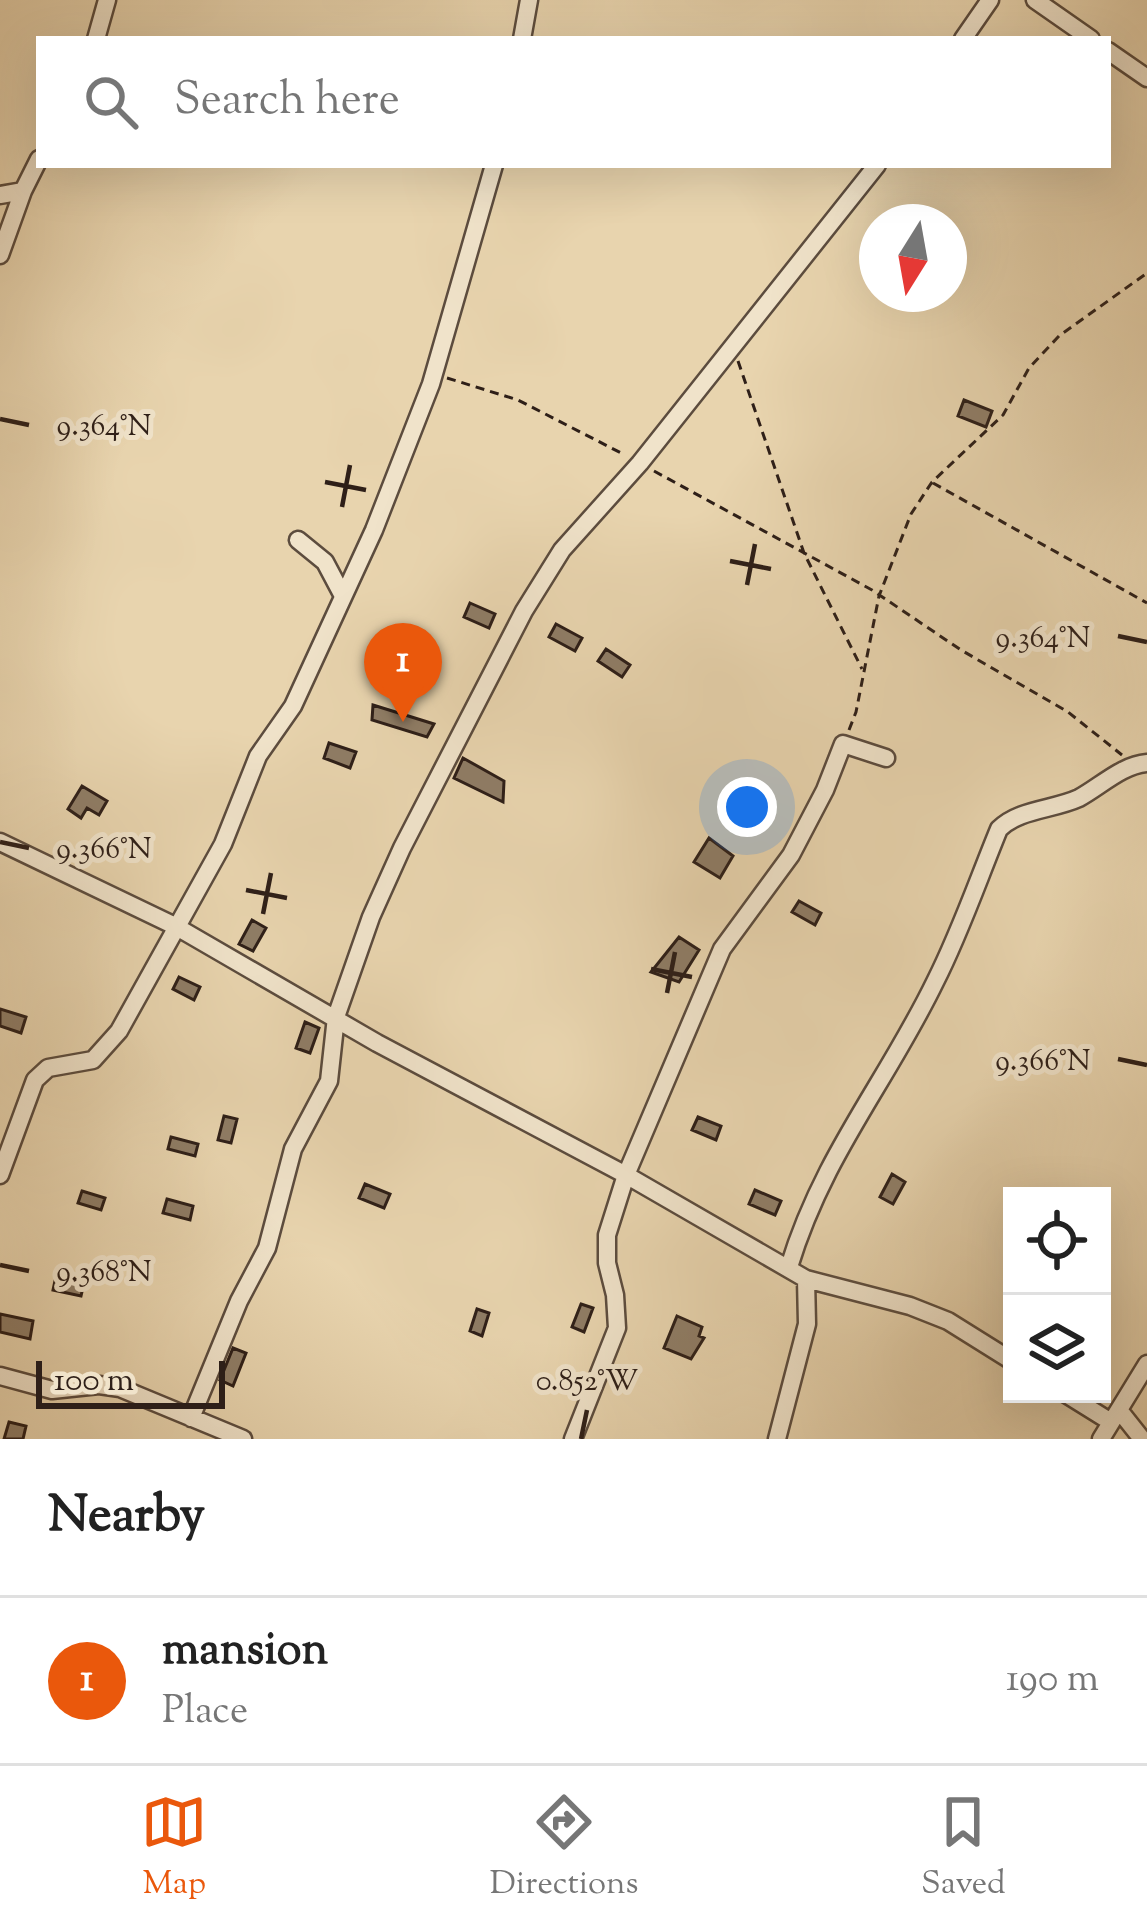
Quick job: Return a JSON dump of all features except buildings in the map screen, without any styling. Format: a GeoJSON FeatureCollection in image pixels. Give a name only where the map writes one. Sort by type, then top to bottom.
{"type":"FeatureCollection","features":[{"type":"Feature","properties":{"kind":"street"},"geometry":{"type":"LineString","coordinates":[[97,36],[107,0]]}},
{"type":"Feature","properties":{"kind":"street"},"geometry":{"type":"LineString","coordinates":[[523,36],[529,0]]}},
{"type":"Feature","properties":{"kind":"street"},"geometry":{"type":"LineString","coordinates":[[965,36],[990,0]]}},
{"type":"Feature","properties":{"kind":"street"},"geometry":{"type":"LineString","coordinates":[[1035,0],[1087,36]]}},
{"type":"Feature","properties":{"kind":"street"},"geometry":{"type":"LineString","coordinates":[[1111,53],[1147,79]]}},
{"type":"Feature","properties":{"kind":"street"},"geometry":{"type":"LineString","coordinates":[[0,254],[36,165]]}},
{"type":"Feature","properties":{"kind":"street"},"geometry":{"type":"LineString","coordinates":[[0,1175],[35,1080],[53,1066],[88,1062],[110,1045],[223,844],[258,756],[293,706],[344,596],[434,376],[493,168]]}},
{"type":"Feature","properties":{"kind":"street"},"geometry":{"type":"LineString","coordinates":[[191,1418],[239,1301],[267,1248],[293,1149],[329,1081],[336,1017],[371,917],[524,611],[562,550],[640,463],[875,168]]}},
{"type":"Feature","properties":{"kind":"street"},"geometry":{"type":"LineString","coordinates":[[0,195],[23,191]]}},
{"type":"Feature","properties":{"kind":"street"},"geometry":{"type":"LineString","coordinates":[[298,540],[326,562],[344,596]]}},
{"type":"Feature","properties":{"kind":"street"},"geometry":{"type":"LineString","coordinates":[[573,1439],[617,1328],[608,1235],[626,1175],[722,949],[791,855],[843,744],[886,758]]}},
{"type":"Feature","properties":{"kind":"street"},"geometry":{"type":"LineString","coordinates":[[789,1268],[808,1209],[835,1153],[935,983],[999,830],[1009,820],[1080,797],[1140,764]]}},
{"type":"Feature","properties":{"kind":"street"},"geometry":{"type":"LineString","coordinates":[[0,842],[175,926],[806,1279],[910,1306],[948,1321],[1003,1355]]}},
{"type":"Feature","properties":{"kind":"street"},"geometry":{"type":"LineString","coordinates":[[777,1439],[807,1324],[806,1279]]}},
{"type":"Feature","properties":{"kind":"street"},"geometry":{"type":"LineString","coordinates":[[1101,1439],[1147,1364]]}},
{"type":"Feature","properties":{"kind":"street"},"geometry":{"type":"LineString","coordinates":[[0,1376],[52,1390],[99,1384],[120,1388],[243,1439]]}},
{"type":"Feature","properties":{"kind":"street"},"geometry":{"type":"LineString","coordinates":[[1086,1403],[1115,1416],[1142,1439]]}},
{"type":"Feature","properties":{"kind":"path"},"geometry":{"type":"LineString","coordinates":[[843,744],[856,712],[879,596],[911,514],[932,482],[1003,415],[1029,368],[1059,336],[1147,273]]}},
{"type":"Feature","properties":{"kind":"path"},"geometry":{"type":"LineString","coordinates":[[732,342],[803,553],[864,673]]}},
{"type":"Feature","properties":{"kind":"path"},"geometry":{"type":"LineString","coordinates":[[434,376],[463,380],[518,400],[640,463],[879,596],[1068,712],[1140,764]]}},
{"type":"Feature","properties":{"kind":"path"},"geometry":{"type":"LineString","coordinates":[[932,482],[1147,603]]}},
{"type":"Feature","properties":{"kind":"place","name":"mansion"},"geometry":{"type":"Point","coordinates":[403,722]}}]}
